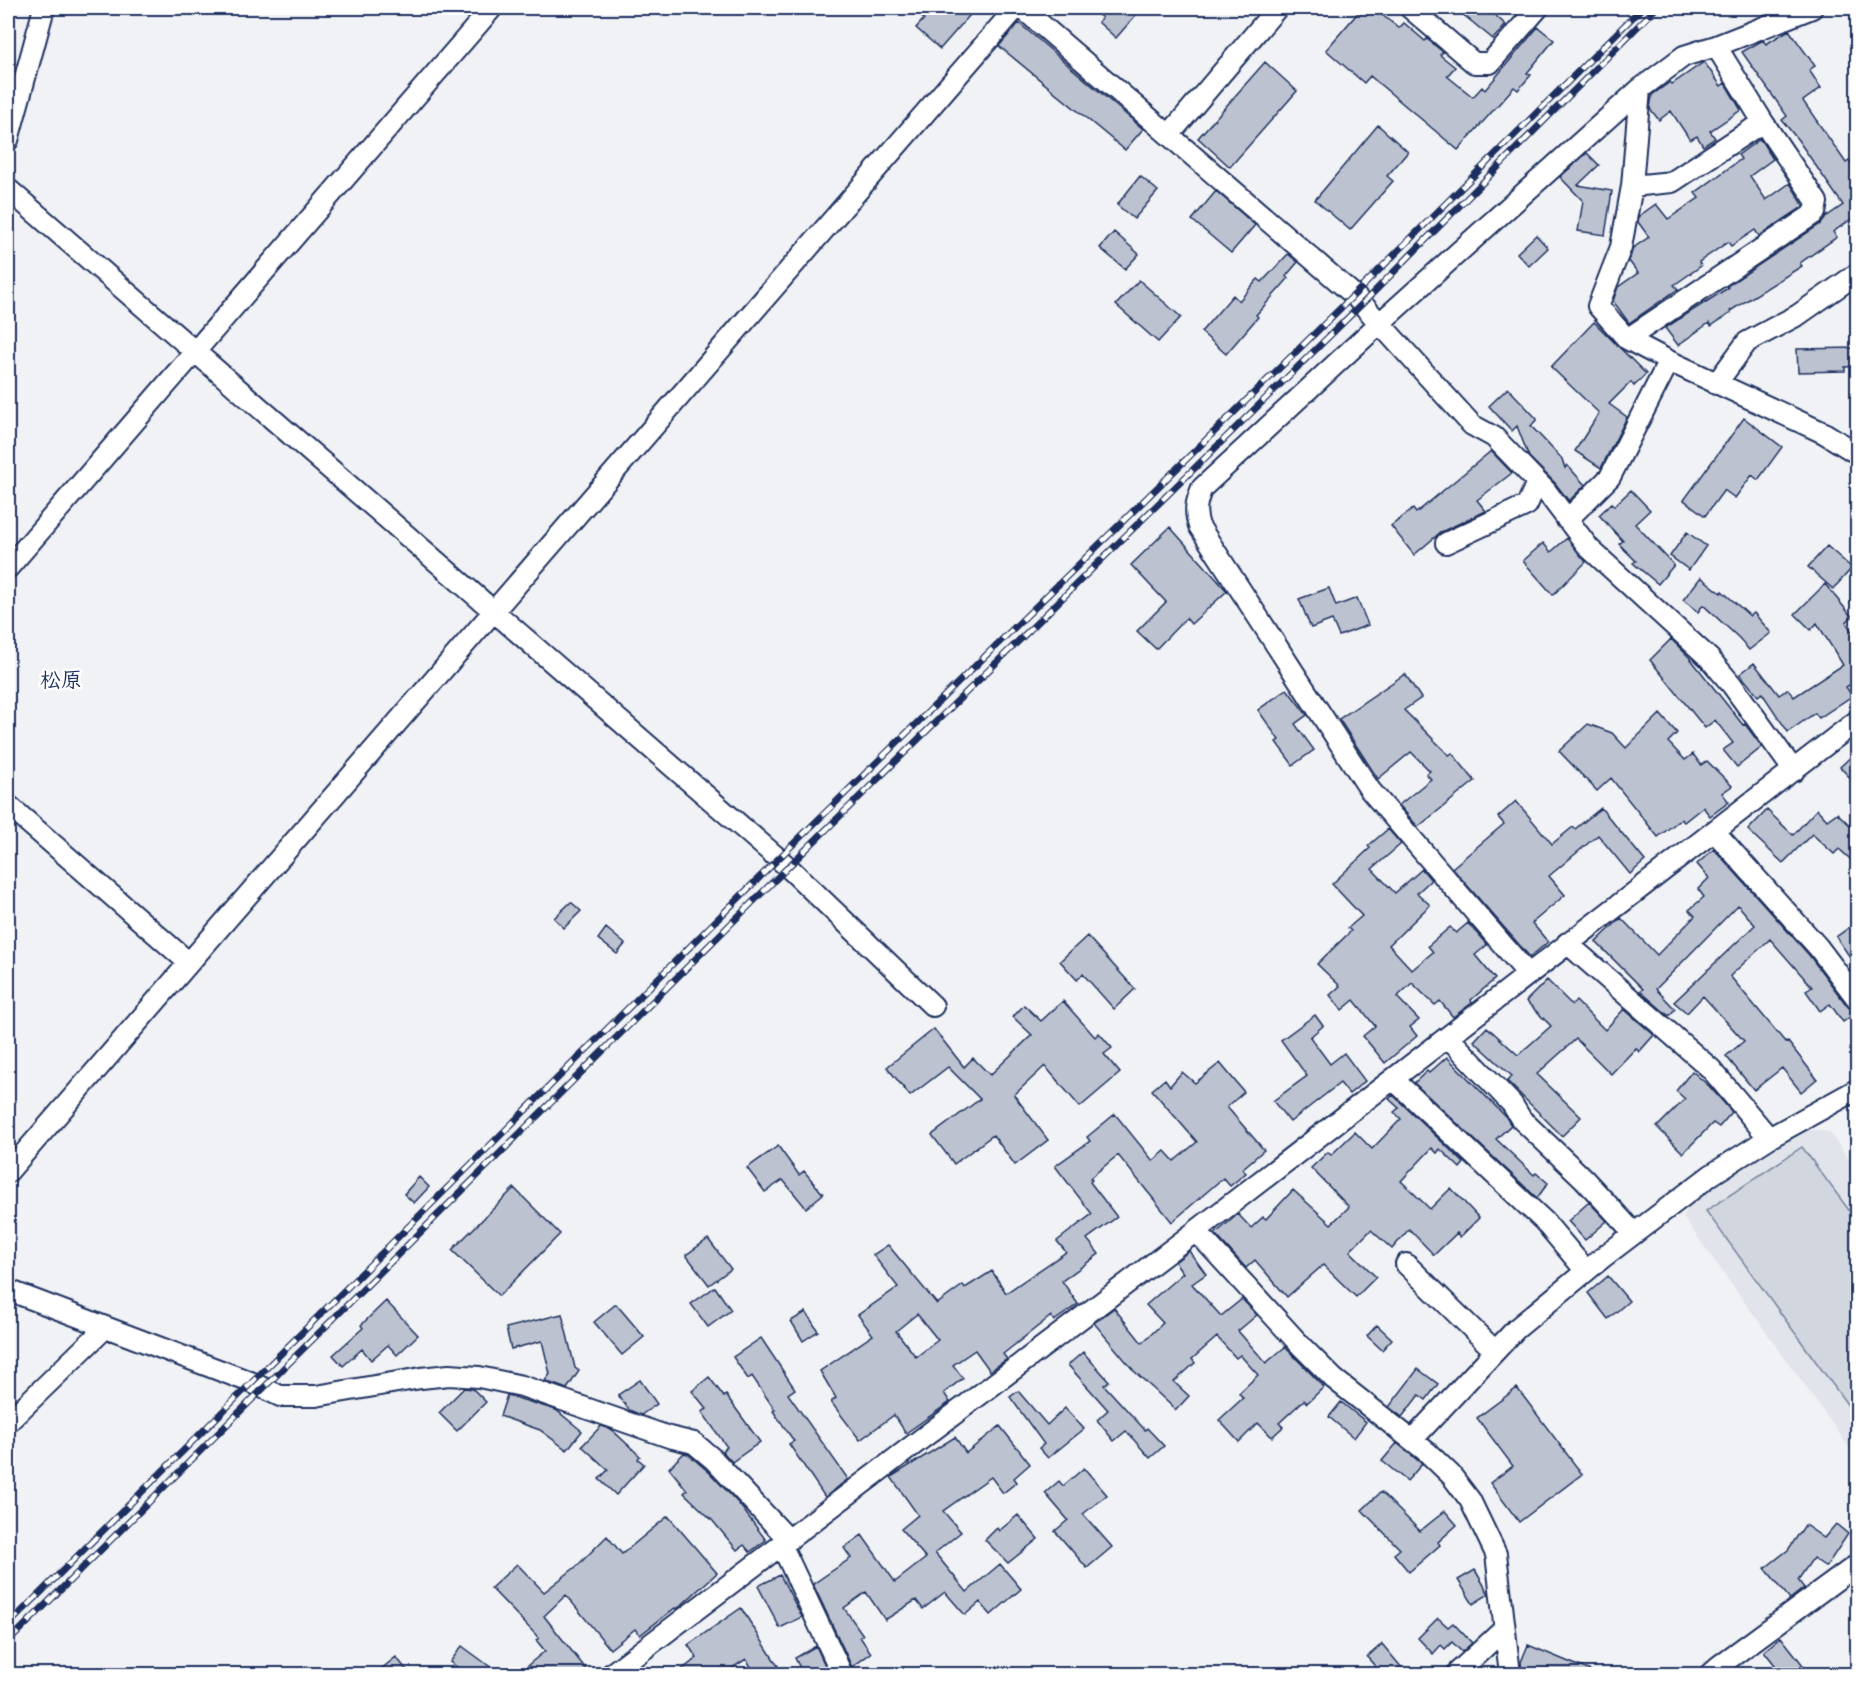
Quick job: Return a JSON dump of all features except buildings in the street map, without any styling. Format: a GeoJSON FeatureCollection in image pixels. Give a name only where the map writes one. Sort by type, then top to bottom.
{"type":"FeatureCollection","features":[{"type":"Feature","properties":{"kind":"street"},"geometry":{"type":"LineString","coordinates":[[8,140],[44,8]]}},
{"type":"Feature","properties":{"kind":"street"},"geometry":{"type":"LineString","coordinates":[[8,568],[492,8]]}},
{"type":"Feature","properties":{"kind":"street"},"geometry":{"type":"LineString","coordinates":[[8,1172],[1017,8]]}},
{"type":"Feature","properties":{"kind":"street"},"geometry":{"type":"LineString","coordinates":[[1022,8],[1354,295],[1381,322],[1472,425],[1494,437],[1538,482],[1589,548],[1709,658],[1732,685],[1794,771]]}},
{"type":"Feature","properties":{"kind":"street"},"geometry":{"type":"LineString","coordinates":[[1168,135],[1277,8]]}},
{"type":"Feature","properties":{"kind":"street"},"geometry":{"type":"LineString","coordinates":[[1410,8],[1474,63],[1490,63],[1538,8]]}},
{"type":"Feature","properties":{"kind":"street"},"geometry":{"type":"LineString","coordinates":[[1528,974],[1370,790],[1199,526],[1195,513],[1196,501],[1202,488],[1381,322],[1640,89],[1684,56],[1716,46],[1812,8]]}},
{"type":"Feature","properties":{"kind":"street"},"geometry":{"type":"LineString","coordinates":[[1627,339],[1815,213],[1817,202],[1762,122],[1716,46]]}},
{"type":"Feature","properties":{"kind":"street"},"geometry":{"type":"LineString","coordinates":[[1640,89],[1632,186],[1621,247],[1598,306],[1627,339],[1716,384],[1824,433],[1857,454]]}},
{"type":"Feature","properties":{"kind":"street"},"geometry":{"type":"LineString","coordinates":[[1632,186],[1671,182],[1762,122]]}},
{"type":"Feature","properties":{"kind":"street"},"geometry":{"type":"LineString","coordinates":[[8,189],[788,867],[933,1006]]}},
{"type":"Feature","properties":{"kind":"street"},"geometry":{"type":"LineString","coordinates":[[1716,384],[1747,342],[1798,315],[1857,273]]}},
{"type":"Feature","properties":{"kind":"street"},"geometry":{"type":"LineString","coordinates":[[1567,520],[1610,477],[1669,361]]}},
{"type":"Feature","properties":{"kind":"street"},"geometry":{"type":"LineString","coordinates":[[1446,543],[1527,505],[1538,482]]}},
{"type":"Feature","properties":{"kind":"street"},"geometry":{"type":"LineString","coordinates":[[611,1674],[1196,1231],[1567,943],[1794,771],[1857,720]]}},
{"type":"Feature","properties":{"kind":"street"},"geometry":{"type":"LineString","coordinates":[[8,805],[188,962]]}},
{"type":"Feature","properties":{"kind":"street"},"geometry":{"type":"LineString","coordinates":[[1714,831],[1818,946],[1857,1000]]}},
{"type":"Feature","properties":{"kind":"street"},"geometry":{"type":"LineString","coordinates":[[1567,943],[1711,1069],[1769,1138]]}},
{"type":"Feature","properties":{"kind":"street"},"geometry":{"type":"LineString","coordinates":[[1448,1037],[1512,1104],[1521,1119],[1583,1178],[1634,1233]]}},
{"type":"Feature","properties":{"kind":"street"},"geometry":{"type":"LineString","coordinates":[[1393,1079],[1544,1221],[1586,1271]]}},
{"type":"Feature","properties":{"kind":"street"},"geometry":{"type":"LineString","coordinates":[[1412,1440],[1516,1329],[1634,1233],[1711,1175],[1769,1138],[1857,1089]]}},
{"type":"Feature","properties":{"kind":"street"},"geometry":{"type":"LineString","coordinates":[[1196,1231],[1334,1379],[1412,1440],[1451,1475],[1470,1500],[1496,1554],[1508,1673]]}},
{"type":"Feature","properties":{"kind":"street"},"geometry":{"type":"LineString","coordinates":[[1406,1264],[1495,1351]]}},
{"type":"Feature","properties":{"kind":"street"},"geometry":{"type":"LineString","coordinates":[[8,1290],[253,1383],[280,1396],[316,1396],[449,1376],[479,1377],[522,1386],[669,1437],[694,1443],[713,1459],[785,1543],[842,1674]]}},
{"type":"Feature","properties":{"kind":"street"},"geometry":{"type":"LineString","coordinates":[[8,1422],[105,1328]]}},
{"type":"Feature","properties":{"kind":"street"},"geometry":{"type":"LineString","coordinates":[[1710,1674],[1857,1564]]}},
{"type":"Feature","properties":{"kind":"street"},"geometry":{"type":"LineString","coordinates":[[1456,1674],[1504,1629]]}},
{"type":"Feature","properties":{"kind":"shaded area"},"geometry":{"type":"Polygon","coordinates":[[[1803,1128],[1829,1132],[1857,1170],[1857,1458],[1683,1217],[1691,1202],[1803,1128]]]}},
{"type":"Feature","properties":{"kind":"shaded area"},"geometry":{"type":"Polygon","coordinates":[[[1802,1147],[1857,1221],[1857,1418],[1706,1211],[1802,1147]]]}},
{"type":"Feature","properties":{"kind":"railway"},"geometry":{"type":"LineString","coordinates":[[8,1625],[778,859],[1354,295],[1642,8]]}},
{"type":"Feature","properties":{"kind":"railway"},"geometry":{"type":"LineString","coordinates":[[8,1642],[788,867],[1363,303],[1656,8]]}},
{"type":"Feature","properties":{"kind":"district","name":"松原"},"geometry":{"type":"Point","coordinates":[61,680]}}]}
